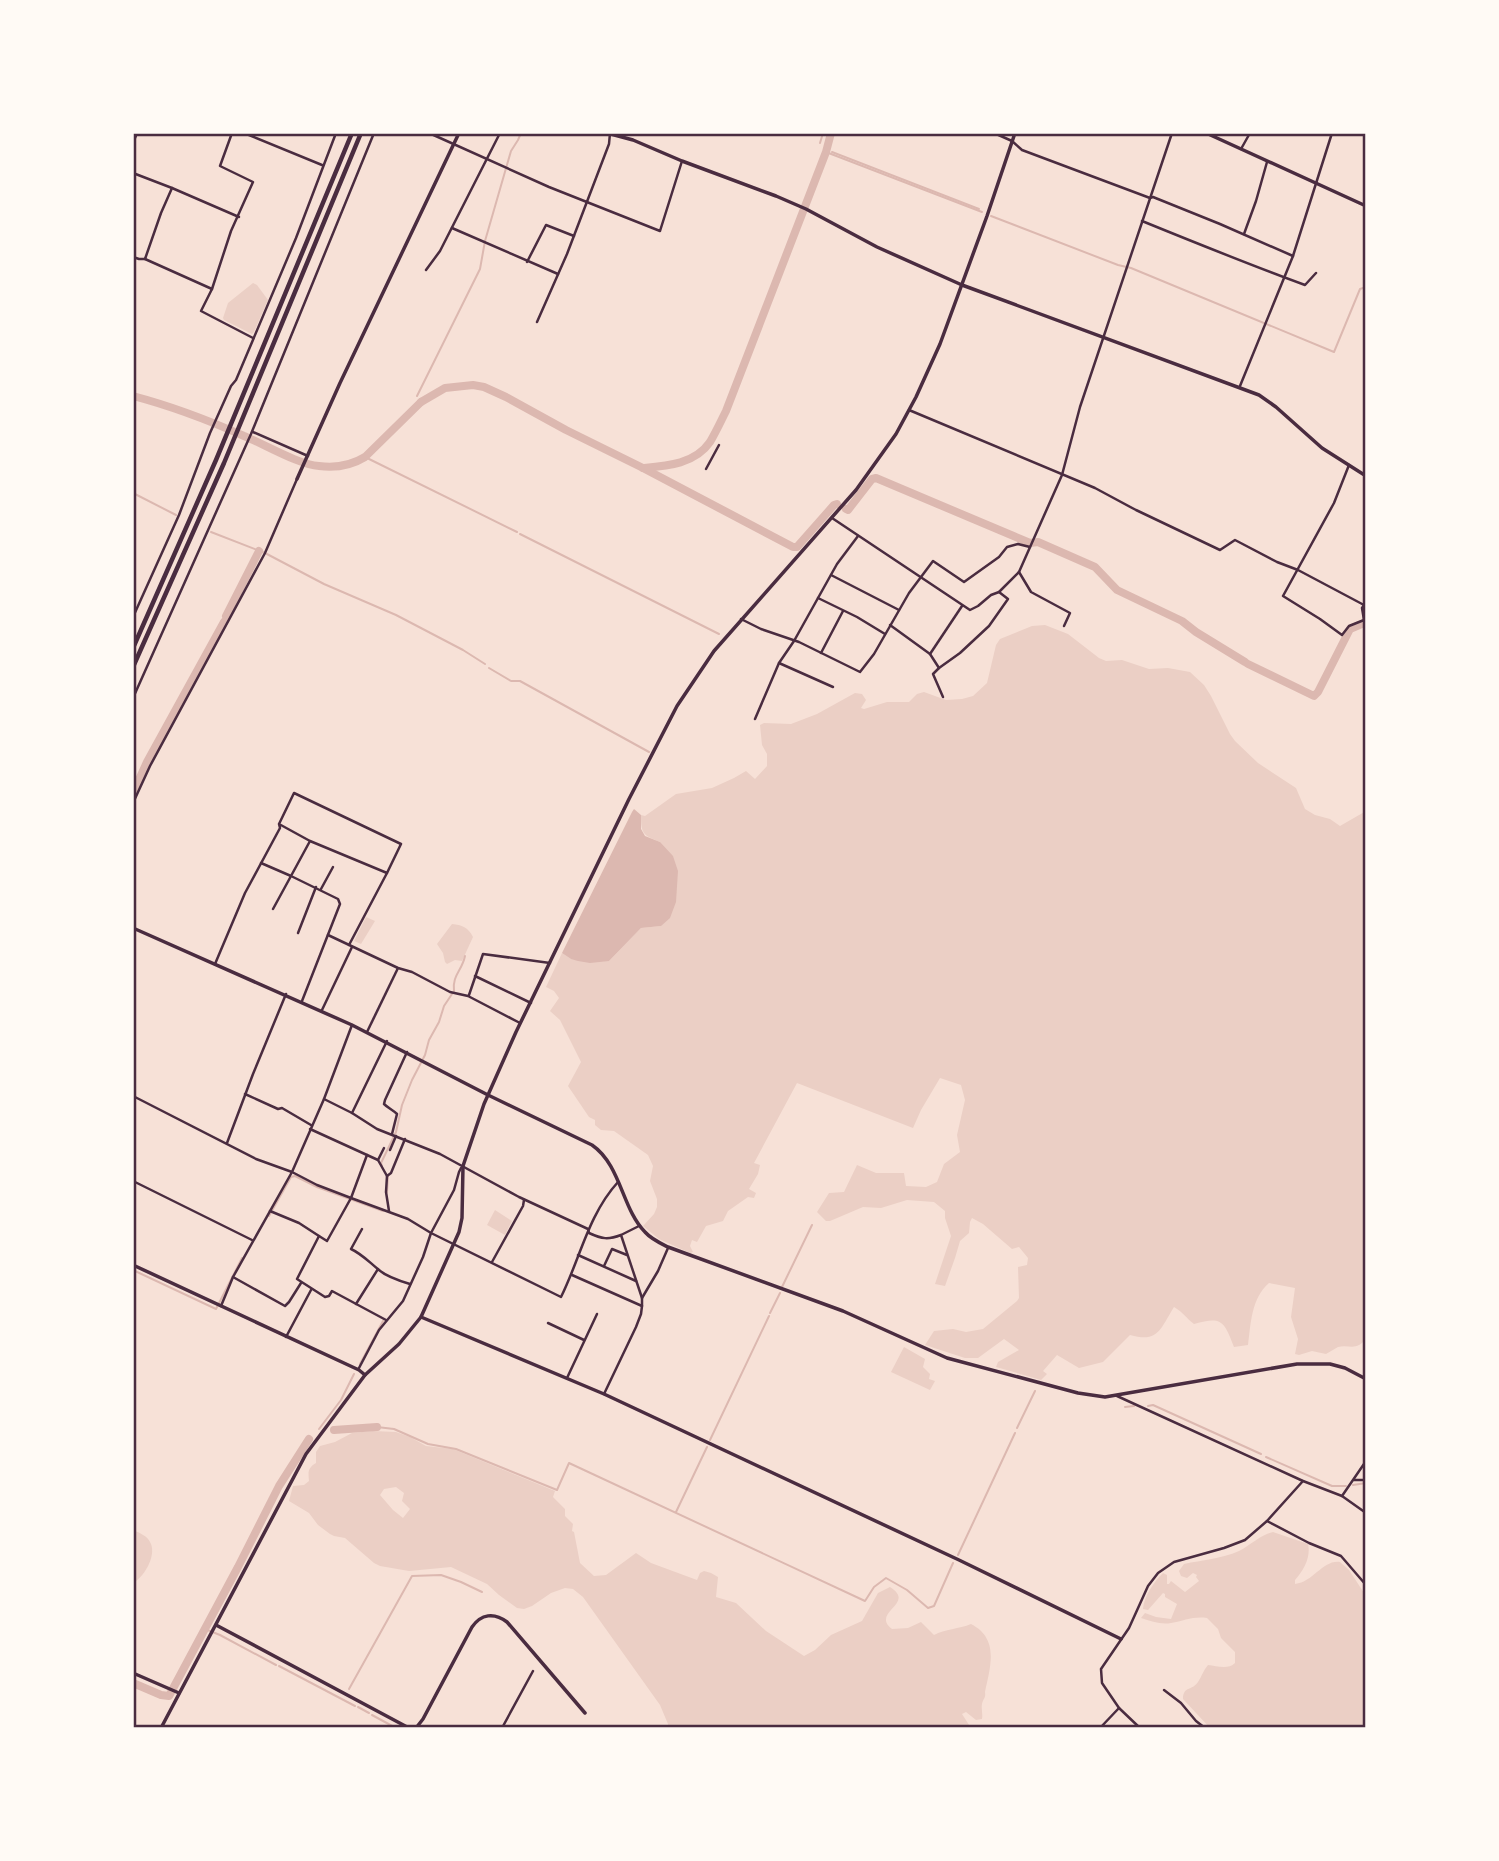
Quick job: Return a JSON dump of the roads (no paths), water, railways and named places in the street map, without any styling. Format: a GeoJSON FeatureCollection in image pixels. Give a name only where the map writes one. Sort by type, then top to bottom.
{"type":"FeatureCollection","features":[{"type":"Feature","properties":{"kind":"highway"},"geometry":{"type":"LineString","coordinates":[[133,648],[238,409],[352,133]]}},
{"type":"Feature","properties":{"kind":"highway"},"geometry":{"type":"LineString","coordinates":[[133,667],[224,463],[361,133]]}},
{"type":"Feature","properties":{"kind":"main road"},"geometry":{"type":"LineString","coordinates":[[298,479],[389,278],[459,133]]}},
{"type":"Feature","properties":{"kind":"main road"},"geometry":{"type":"LineString","coordinates":[[609,133],[800,206],[877,247],[962,285],[1259,395],[1322,448],[1366,476]]}},
{"type":"Feature","properties":{"kind":"main road"},"geometry":{"type":"LineString","coordinates":[[161,1728],[299,1465],[365,1376],[399,1344],[421,1317],[455,1244],[462,1218],[463,1166],[488,1095],[595,868],[677,706],[714,651],[832,518],[880,459],[909,410],[931,365],[962,285],[1015,133]]}},
{"type":"Feature","properties":{"kind":"main road"},"geometry":{"type":"LineString","coordinates":[[1206,133],[1366,206]]}},
{"type":"Feature","properties":{"kind":"main road"},"geometry":{"type":"LineString","coordinates":[[133,928],[387,1041],[600,1151],[611,1166],[639,1226],[654,1240],[843,1311],[947,1358],[1078,1393],[1105,1397],[1297,1364],[1330,1364],[1366,1379]]}},
{"type":"Feature","properties":{"kind":"main road"},"geometry":{"type":"LineString","coordinates":[[133,1265],[359,1370],[365,1376]]}},
{"type":"Feature","properties":{"kind":"main road"},"geometry":{"type":"LineString","coordinates":[[421,1317],[604,1394],[1121,1639]]}},
{"type":"Feature","properties":{"kind":"main road"},"geometry":{"type":"LineString","coordinates":[[416,1728],[421,1724],[472,1627],[480,1619],[491,1616],[507,1622],[586,1713]]}},
{"type":"Feature","properties":{"kind":"main road"},"geometry":{"type":"LineString","coordinates":[[214,1629],[409,1728]]}},
{"type":"Feature","properties":{"kind":"main road"},"geometry":{"type":"LineString","coordinates":[[133,1674],[177,1693]]}},
{"type":"Feature","properties":{"kind":"street"},"geometry":{"type":"LineString","coordinates":[[133,143],[137,133]]}},
{"type":"Feature","properties":{"kind":"street"},"geometry":{"type":"LineString","coordinates":[[232,133],[220,166],[253,182],[231,231],[212,289],[201,312],[253,338]]}},
{"type":"Feature","properties":{"kind":"street"},"geometry":{"type":"LineString","coordinates":[[244,133],[324,165]]}},
{"type":"Feature","properties":{"kind":"street"},"geometry":{"type":"LineString","coordinates":[[133,617],[296,238],[336,133]]}},
{"type":"Feature","properties":{"kind":"street"},"geometry":{"type":"LineString","coordinates":[[133,698],[252,433],[374,133]]}},
{"type":"Feature","properties":{"kind":"street"},"geometry":{"type":"LineString","coordinates":[[429,133],[660,231],[682,161]]}},
{"type":"Feature","properties":{"kind":"street"},"geometry":{"type":"LineString","coordinates":[[426,270],[440,251],[500,133]]}},
{"type":"Feature","properties":{"kind":"street"},"geometry":{"type":"LineString","coordinates":[[537,322],[574,236],[609,144],[609,133]]}},
{"type":"Feature","properties":{"kind":"street"},"geometry":{"type":"LineString","coordinates":[[994,133],[1012,141],[1022,150],[1153,197],[1293,256]]}},
{"type":"Feature","properties":{"kind":"street"},"geometry":{"type":"LineString","coordinates":[[832,518],[970,610],[999,592],[1019,572],[1062,475],[1080,407],[1172,133]]}},
{"type":"Feature","properties":{"kind":"street"},"geometry":{"type":"LineString","coordinates":[[1241,149],[1250,133]]}},
{"type":"Feature","properties":{"kind":"street"},"geometry":{"type":"LineString","coordinates":[[1240,388],[1293,256],[1332,133]]}},
{"type":"Feature","properties":{"kind":"street"},"geometry":{"type":"LineString","coordinates":[[1244,234],[1267,162]]}},
{"type":"Feature","properties":{"kind":"street"},"geometry":{"type":"LineString","coordinates":[[133,173],[239,217]]}},
{"type":"Feature","properties":{"kind":"street"},"geometry":{"type":"LineString","coordinates":[[145,259],[172,188]]}},
{"type":"Feature","properties":{"kind":"street"},"geometry":{"type":"LineString","coordinates":[[1142,222],[1306,285],[1316,273]]}},
{"type":"Feature","properties":{"kind":"street"},"geometry":{"type":"LineString","coordinates":[[527,262],[546,225],[574,236]]}},
{"type":"Feature","properties":{"kind":"street"},"geometry":{"type":"LineString","coordinates":[[452,228],[558,274]]}},
{"type":"Feature","properties":{"kind":"street"},"geometry":{"type":"LineString","coordinates":[[133,257],[145,259],[212,289]]}},
{"type":"Feature","properties":{"kind":"street"},"geometry":{"type":"LineString","coordinates":[[909,410],[1095,488],[1220,551],[1235,540],[1277,562],[1297,570],[1365,603],[1362,608],[1364,620],[1349,626],[1340,635],[1283,596],[1297,570],[1334,503],[1349,465]]}},
{"type":"Feature","properties":{"kind":"street"},"geometry":{"type":"LineString","coordinates":[[252,433],[308,457]]}},
{"type":"Feature","properties":{"kind":"street"},"geometry":{"type":"LineString","coordinates":[[706,469],[719,445]]}},
{"type":"Feature","properties":{"kind":"street"},"geometry":{"type":"LineString","coordinates":[[133,803],[150,766],[265,553],[298,479]]}},
{"type":"Feature","properties":{"kind":"street"},"geometry":{"type":"LineString","coordinates":[[755,719],[779,663],[844,553],[858,536]]}},
{"type":"Feature","properties":{"kind":"street"},"geometry":{"type":"LineString","coordinates":[[741,619],[860,672],[933,561],[964,582],[1007,547],[1018,544],[1030,546]]}},
{"type":"Feature","properties":{"kind":"street"},"geometry":{"type":"LineString","coordinates":[[1019,572],[1034,595],[1070,612],[1064,626]]}},
{"type":"Feature","properties":{"kind":"street"},"geometry":{"type":"LineString","coordinates":[[831,575],[899,610]]}},
{"type":"Feature","properties":{"kind":"street"},"geometry":{"type":"LineString","coordinates":[[943,697],[933,674],[960,653],[995,619],[1008,599],[999,592]]}},
{"type":"Feature","properties":{"kind":"street"},"geometry":{"type":"LineString","coordinates":[[818,598],[885,634]]}},
{"type":"Feature","properties":{"kind":"street"},"geometry":{"type":"LineString","coordinates":[[930,654],[962,606]]}},
{"type":"Feature","properties":{"kind":"street"},"geometry":{"type":"LineString","coordinates":[[821,653],[843,611]]}},
{"type":"Feature","properties":{"kind":"street"},"geometry":{"type":"LineString","coordinates":[[890,625],[930,654],[939,668]]}},
{"type":"Feature","properties":{"kind":"street"},"geometry":{"type":"LineString","coordinates":[[779,663],[833,687]]}},
{"type":"Feature","properties":{"kind":"street"},"geometry":{"type":"LineString","coordinates":[[215,964],[244,893],[279,828],[294,793],[401,844],[322,1010]]}},
{"type":"Feature","properties":{"kind":"street"},"geometry":{"type":"LineString","coordinates":[[279,824],[310,841],[387,873]]}},
{"type":"Feature","properties":{"kind":"street"},"geometry":{"type":"LineString","coordinates":[[273,909],[310,841]]}},
{"type":"Feature","properties":{"kind":"street"},"geometry":{"type":"LineString","coordinates":[[260,863],[316,887],[340,901],[302,1001]]}},
{"type":"Feature","properties":{"kind":"street"},"geometry":{"type":"LineString","coordinates":[[321,890],[333,867]]}},
{"type":"Feature","properties":{"kind":"street"},"geometry":{"type":"LineString","coordinates":[[298,933],[316,887]]}},
{"type":"Feature","properties":{"kind":"street"},"geometry":{"type":"LineString","coordinates":[[328,935],[450,992],[468,996],[520,1023]]}},
{"type":"Feature","properties":{"kind":"street"},"geometry":{"type":"LineString","coordinates":[[468,996],[483,954],[550,963]]}},
{"type":"Feature","properties":{"kind":"street"},"geometry":{"type":"LineString","coordinates":[[367,1032],[398,968]]}},
{"type":"Feature","properties":{"kind":"street"},"geometry":{"type":"LineString","coordinates":[[475,976],[531,1003]]}},
{"type":"Feature","properties":{"kind":"street"},"geometry":{"type":"LineString","coordinates":[[227,1143],[286,994]]}},
{"type":"Feature","properties":{"kind":"street"},"geometry":{"type":"LineString","coordinates":[[221,1306],[233,1277],[292,1172],[352,1025]]}},
{"type":"Feature","properties":{"kind":"street"},"geometry":{"type":"LineString","coordinates":[[352,1113],[387,1041]]}},
{"type":"Feature","properties":{"kind":"street"},"geometry":{"type":"LineString","coordinates":[[390,1150],[397,1114],[384,1104],[407,1052]]}},
{"type":"Feature","properties":{"kind":"street"},"geometry":{"type":"LineString","coordinates":[[245,1094],[278,1109],[282,1108],[311,1127],[378,1160],[388,1176]]}},
{"type":"Feature","properties":{"kind":"street"},"geometry":{"type":"LineString","coordinates":[[133,1096],[256,1158],[350,1199],[408,1219],[561,1297],[572,1275],[588,1229],[618,1182]]}},
{"type":"Feature","properties":{"kind":"street"},"geometry":{"type":"LineString","coordinates":[[324,1099],[377,1129],[440,1154],[524,1200],[606,1240],[639,1226]]}},
{"type":"Feature","properties":{"kind":"street"},"geometry":{"type":"LineString","coordinates":[[389,1211],[386,1192],[388,1176],[405,1139]]}},
{"type":"Feature","properties":{"kind":"street"},"geometry":{"type":"LineString","coordinates":[[378,1160],[384,1148]]}},
{"type":"Feature","properties":{"kind":"street"},"geometry":{"type":"LineString","coordinates":[[271,1212],[299,1223],[327,1241],[350,1199],[367,1154]]}},
{"type":"Feature","properties":{"kind":"street"},"geometry":{"type":"LineString","coordinates":[[359,1370],[379,1330],[398,1308],[463,1166]]}},
{"type":"Feature","properties":{"kind":"street"},"geometry":{"type":"LineString","coordinates":[[133,1181],[253,1240]]}},
{"type":"Feature","properties":{"kind":"street"},"geometry":{"type":"LineString","coordinates":[[454,1190],[462,1190]]}},
{"type":"Feature","properties":{"kind":"street"},"geometry":{"type":"LineString","coordinates":[[492,1262],[524,1200]]}},
{"type":"Feature","properties":{"kind":"street"},"geometry":{"type":"LineString","coordinates":[[362,1229],[351,1249],[368,1259],[377,1269],[410,1284]]}},
{"type":"Feature","properties":{"kind":"street"},"geometry":{"type":"LineString","coordinates":[[604,1394],[636,1327],[642,1307],[642,1298],[621,1235]]}},
{"type":"Feature","properties":{"kind":"street"},"geometry":{"type":"LineString","coordinates":[[319,1236],[297,1279],[325,1297],[332,1291],[386,1320]]}},
{"type":"Feature","properties":{"kind":"street"},"geometry":{"type":"LineString","coordinates":[[642,1298],[668,1247]]}},
{"type":"Feature","properties":{"kind":"street"},"geometry":{"type":"LineString","coordinates":[[603,1267],[612,1249],[627,1255]]}},
{"type":"Feature","properties":{"kind":"street"},"geometry":{"type":"LineString","coordinates":[[578,1255],[636,1281]]}},
{"type":"Feature","properties":{"kind":"street"},"geometry":{"type":"LineString","coordinates":[[356,1304],[377,1269]]}},
{"type":"Feature","properties":{"kind":"street"},"geometry":{"type":"LineString","coordinates":[[572,1275],[642,1307]]}},
{"type":"Feature","properties":{"kind":"street"},"geometry":{"type":"LineString","coordinates":[[233,1277],[285,1306],[301,1283]]}},
{"type":"Feature","properties":{"kind":"street"},"geometry":{"type":"LineString","coordinates":[[286,1337],[311,1289]]}},
{"type":"Feature","properties":{"kind":"street"},"geometry":{"type":"LineString","coordinates":[[567,1378],[597,1314]]}},
{"type":"Feature","properties":{"kind":"street"},"geometry":{"type":"LineString","coordinates":[[548,1323],[584,1340]]}},
{"type":"Feature","properties":{"kind":"street"},"geometry":{"type":"LineString","coordinates":[[1117,1396],[1303,1481],[1342,1496],[1366,1513]]}},
{"type":"Feature","properties":{"kind":"street"},"geometry":{"type":"LineString","coordinates":[[1342,1496],[1366,1461]]}},
{"type":"Feature","properties":{"kind":"street"},"geometry":{"type":"LineString","coordinates":[[1354,1480],[1366,1480]]}},
{"type":"Feature","properties":{"kind":"street"},"geometry":{"type":"LineString","coordinates":[[1140,1728],[1119,1709],[1102,1683],[1101,1669],[1129,1628],[1148,1586],[1158,1573],[1174,1562],[1245,1540],[1267,1521],[1303,1481]]}},
{"type":"Feature","properties":{"kind":"street"},"geometry":{"type":"LineString","coordinates":[[1267,1521],[1309,1544],[1341,1556],[1366,1585]]}},
{"type":"Feature","properties":{"kind":"street"},"geometry":{"type":"LineString","coordinates":[[502,1728],[533,1671]]}},
{"type":"Feature","properties":{"kind":"street"},"geometry":{"type":"LineString","coordinates":[[1164,1690],[1205,1728]]}},
{"type":"Feature","properties":{"kind":"street"},"geometry":{"type":"LineString","coordinates":[[1100,1728],[1119,1709]]}},
{"type":"Feature","properties":{"kind":"waterway"},"geometry":{"type":"LineString","coordinates":[[417,396],[480,269],[485,241],[511,151],[521,133]]}},
{"type":"Feature","properties":{"kind":"waterway"},"geometry":{"type":"LineString","coordinates":[[820,143],[823,133]]}},
{"type":"Feature","properties":{"kind":"waterway"},"geometry":{"type":"LineString","coordinates":[[643,468],[671,465],[689,459],[704,449],[712,438],[726,411],[831,133]]}},
{"type":"Feature","properties":{"kind":"waterway"},"geometry":{"type":"LineString","coordinates":[[826,152],[982,212]]}},
{"type":"Feature","properties":{"kind":"waterway"},"geometry":{"type":"LineString","coordinates":[[832,152],[979,209]]}},
{"type":"Feature","properties":{"kind":"waterway"},"geometry":{"type":"LineString","coordinates":[[991,216],[1131,268],[1334,352],[1360,289],[1366,287]]}},
{"type":"Feature","properties":{"kind":"waterway"},"geometry":{"type":"LineString","coordinates":[[421,402],[445,388],[473,385],[484,387],[793,547],[797,547],[837,504]]}},
{"type":"Feature","properties":{"kind":"waterway"},"geometry":{"type":"LineString","coordinates":[[133,396],[203,419],[302,462],[325,467],[349,464],[365,457],[421,402]]}},
{"type":"Feature","properties":{"kind":"waterway"},"geometry":{"type":"LineString","coordinates":[[365,457],[517,532]]}},
{"type":"Feature","properties":{"kind":"waterway"},"geometry":{"type":"LineString","coordinates":[[846,509],[848,510],[872,479],[876,478],[1030,543],[1038,542],[1095,567],[1117,590],[1182,621],[1245,662]]}},
{"type":"Feature","properties":{"kind":"waterway"},"geometry":{"type":"LineString","coordinates":[[133,493],[176,515]]}},
{"type":"Feature","properties":{"kind":"waterway"},"geometry":{"type":"LineString","coordinates":[[211,532],[265,553],[324,584],[396,615],[485,664]]}},
{"type":"Feature","properties":{"kind":"waterway"},"geometry":{"type":"LineString","coordinates":[[520,534],[719,634]]}},
{"type":"Feature","properties":{"kind":"waterway"},"geometry":{"type":"LineString","coordinates":[[226,616],[259,551]]}},
{"type":"Feature","properties":{"kind":"waterway"},"geometry":{"type":"LineString","coordinates":[[133,793],[147,762],[224,622]]}},
{"type":"Feature","properties":{"kind":"waterway"},"geometry":{"type":"LineString","coordinates":[[1248,664],[1314,696],[1350,629],[1364,623]]}},
{"type":"Feature","properties":{"kind":"waterway"},"geometry":{"type":"LineString","coordinates":[[489,668],[511,681],[520,681],[649,752]]}},
{"type":"Feature","properties":{"kind":"waterway"},"geometry":{"type":"LineString","coordinates":[[454,991],[454,981],[465,956]]}},
{"type":"Feature","properties":{"kind":"waterway"},"geometry":{"type":"LineString","coordinates":[[382,1166],[412,1080],[444,1006],[452,994]]}},
{"type":"Feature","properties":{"kind":"waterway"},"geometry":{"type":"LineString","coordinates":[[269,1216],[291,1177],[295,1176],[383,1211]]}},
{"type":"Feature","properties":{"kind":"waterway"},"geometry":{"type":"LineString","coordinates":[[387,1192],[388,1176]]}},
{"type":"Feature","properties":{"kind":"waterway"},"geometry":{"type":"LineString","coordinates":[[782,1287],[812,1225]]}},
{"type":"Feature","properties":{"kind":"waterway"},"geometry":{"type":"LineString","coordinates":[[133,1270],[216,1309],[242,1258]]}},
{"type":"Feature","properties":{"kind":"waterway"},"geometry":{"type":"LineString","coordinates":[[770,1313],[780,1293]]}},
{"type":"Feature","properties":{"kind":"waterway"},"geometry":{"type":"LineString","coordinates":[[710,1440],[769,1316]]}},
{"type":"Feature","properties":{"kind":"waterway"},"geometry":{"type":"LineString","coordinates":[[360,1364],[383,1321]]}},
{"type":"Feature","properties":{"kind":"waterway"},"geometry":{"type":"LineString","coordinates":[[319,1429],[341,1400],[354,1374]]}},
{"type":"Feature","properties":{"kind":"waterway"},"geometry":{"type":"LineString","coordinates":[[1017,1428],[1035,1391]]}},
{"type":"Feature","properties":{"kind":"waterway"},"geometry":{"type":"LineString","coordinates":[[1148,1406],[1153,1405],[1261,1454]]}},
{"type":"Feature","properties":{"kind":"waterway"},"geometry":{"type":"LineString","coordinates":[[1125,1407],[1134,1406]]}},
{"type":"Feature","properties":{"kind":"waterway"},"geometry":{"type":"LineString","coordinates":[[377,1427],[394,1429],[428,1444],[456,1449],[557,1490],[569,1463],[865,1601],[874,1587],[886,1578],[907,1590],[928,1608],[934,1606],[953,1563]]}},
{"type":"Feature","properties":{"kind":"waterway"},"geometry":{"type":"LineString","coordinates":[[334,1430],[377,1427]]}},
{"type":"Feature","properties":{"kind":"waterway"},"geometry":{"type":"LineString","coordinates":[[958,1555],[1015,1433]]}},
{"type":"Feature","properties":{"kind":"waterway"},"geometry":{"type":"LineString","coordinates":[[133,1683],[169,1696],[279,1486],[309,1439]]}},
{"type":"Feature","properties":{"kind":"waterway"},"geometry":{"type":"LineString","coordinates":[[676,1512],[707,1447]]}},
{"type":"Feature","properties":{"kind":"waterway"},"geometry":{"type":"LineString","coordinates":[[1266,1457],[1332,1486],[1346,1486]]}},
{"type":"Feature","properties":{"kind":"waterway"},"geometry":{"type":"LineString","coordinates":[[1353,1485],[1366,1483]]}},
{"type":"Feature","properties":{"kind":"waterway"},"geometry":{"type":"LineString","coordinates":[[349,1689],[412,1576],[441,1575],[482,1592]]}},
{"type":"Feature","properties":{"kind":"waterway"},"geometry":{"type":"LineString","coordinates":[[205,1629],[276,1665]]}},
{"type":"Feature","properties":{"kind":"waterway"},"geometry":{"type":"LineString","coordinates":[[279,1666],[355,1706]]}},
{"type":"Feature","properties":{"kind":"waterway"},"geometry":{"type":"LineString","coordinates":[[358,1707],[369,1713]]}},
{"type":"Feature","properties":{"kind":"waterway"},"geometry":{"type":"LineString","coordinates":[[372,1715],[396,1728]]}}]}
